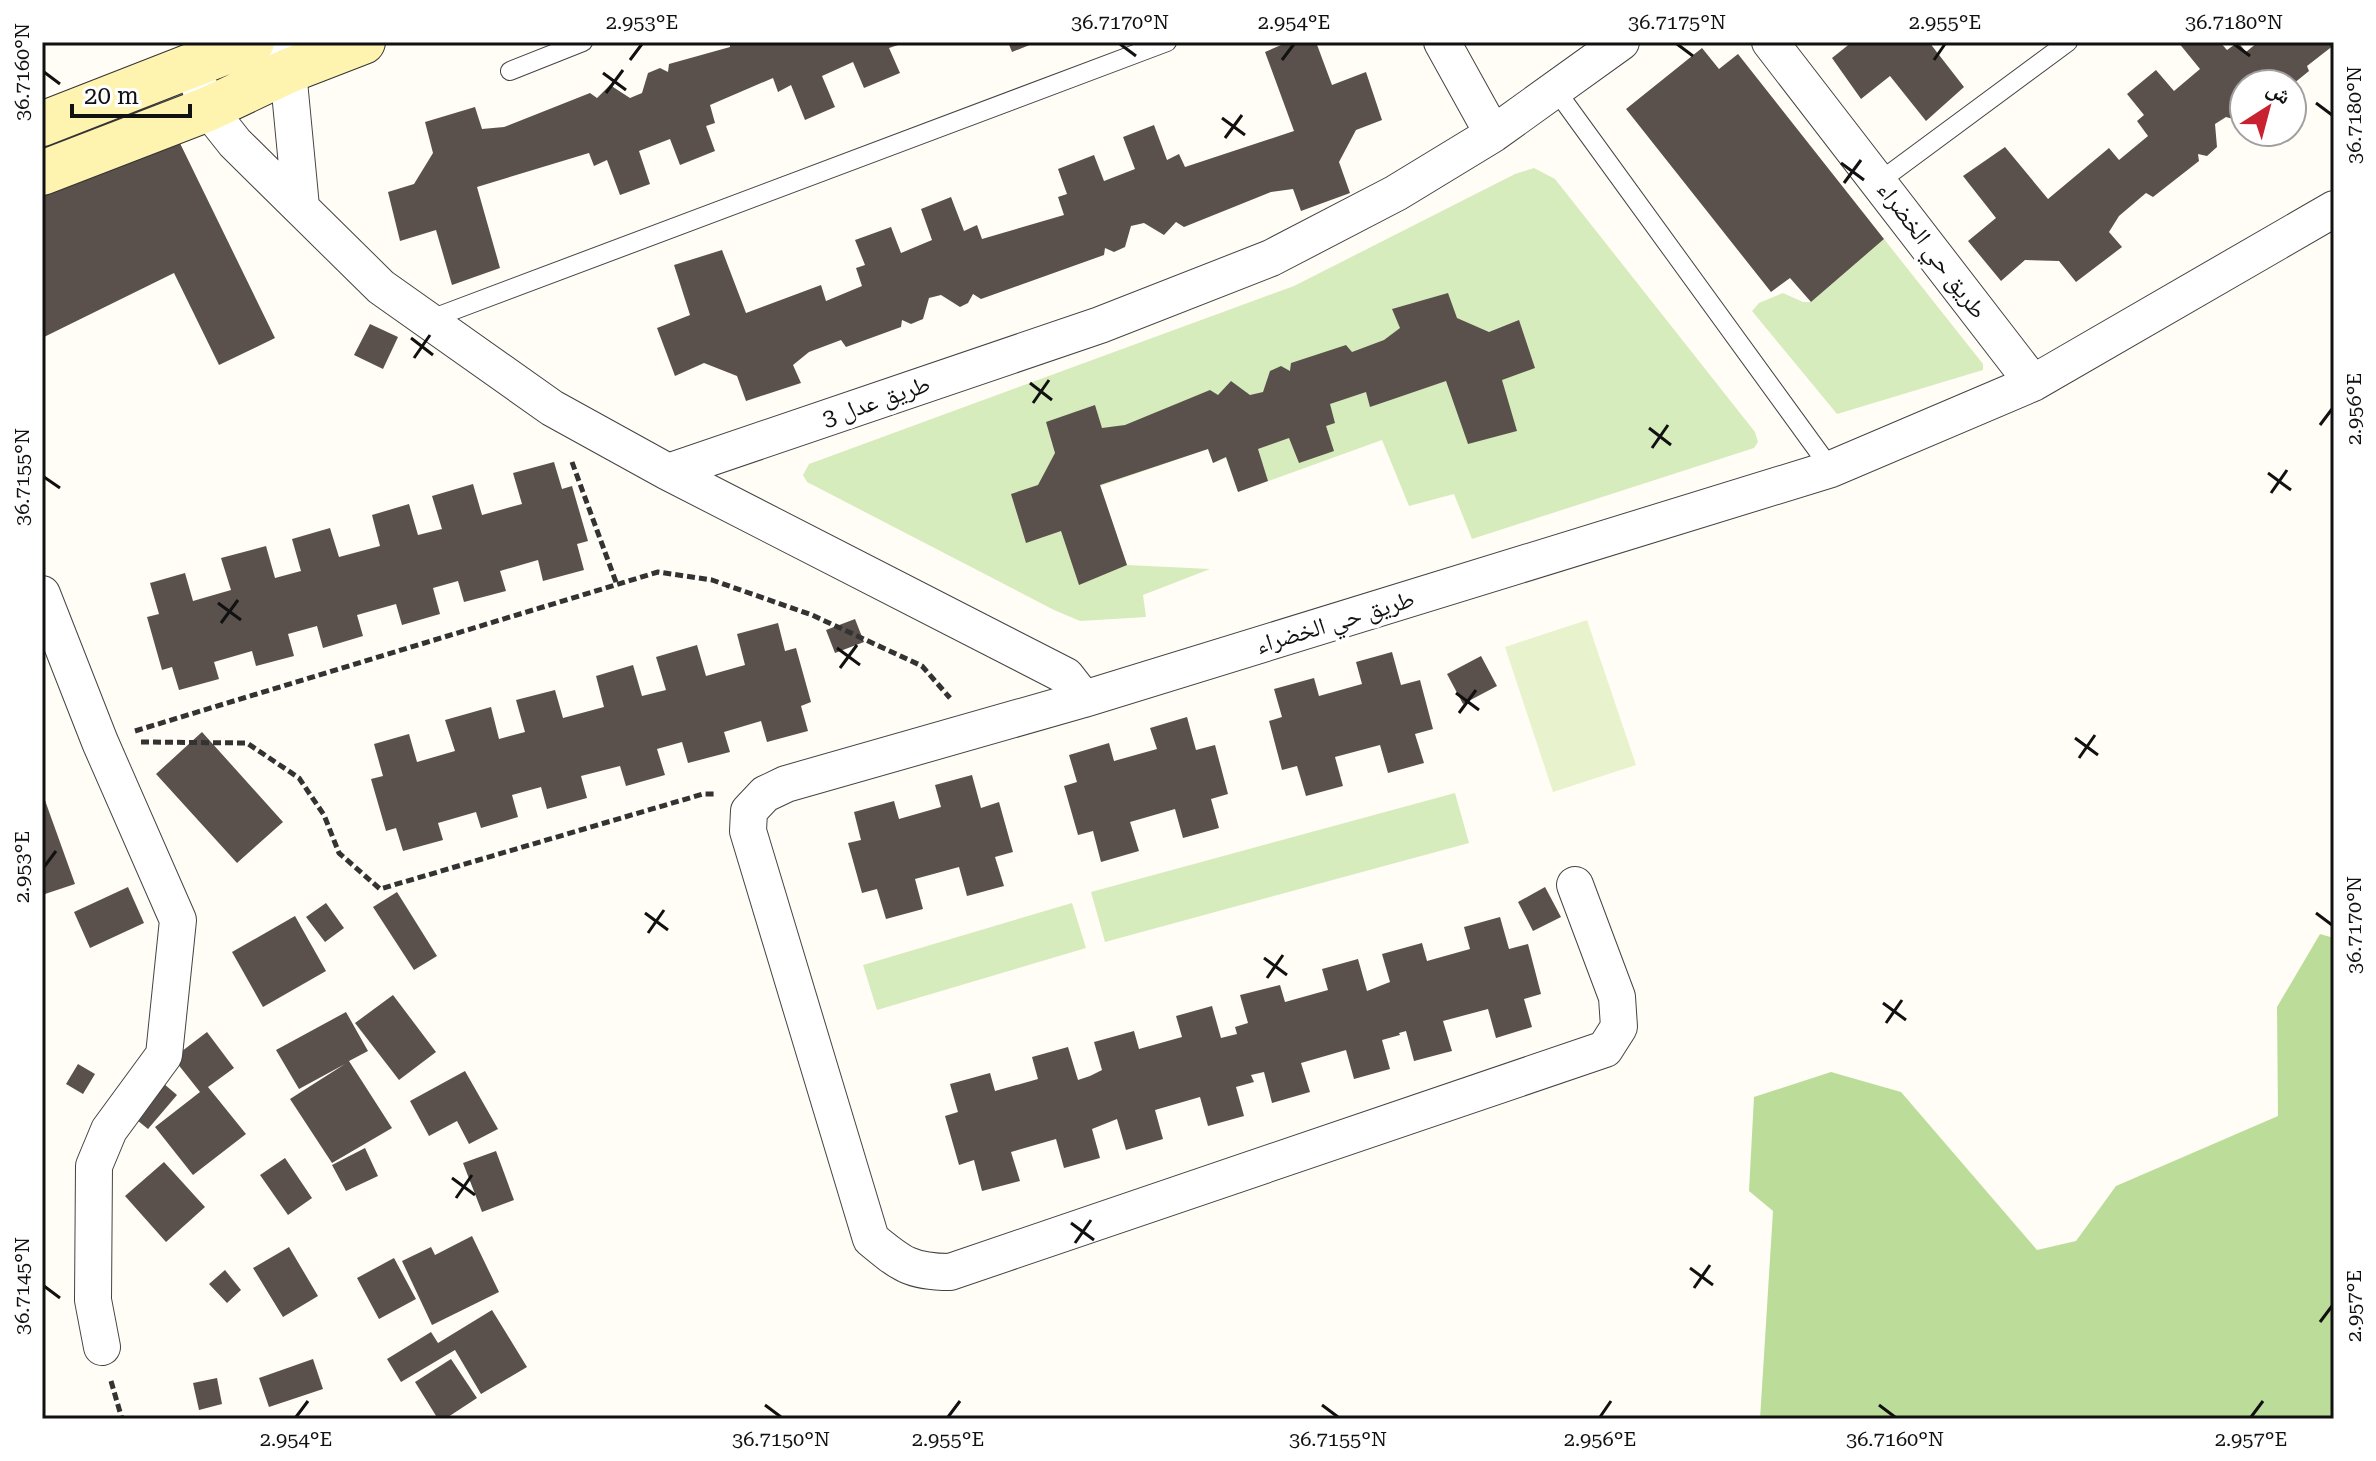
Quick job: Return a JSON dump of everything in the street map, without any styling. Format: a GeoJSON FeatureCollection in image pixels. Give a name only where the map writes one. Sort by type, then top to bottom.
{"type":"FeatureCollection","features":[{"type":"Feature","properties":{"kind":"main road"},"geometry":{"type":"LineString","coordinates":[[42,124],[252,42]]}},
{"type":"Feature","properties":{"kind":"main road"},"geometry":{"type":"LineString","coordinates":[[42,173],[208,109],[283,57],[363,42]]}},
{"type":"Feature","properties":{"kind":"street"},"geometry":{"type":"LineString","coordinates":[[1442,42],[1493,134]]}},
{"type":"Feature","properties":{"kind":"street","name":"طريق عدل 3"},"geometry":{"type":"LineString","coordinates":[[668,472],[1100,325],[1271,258],[1396,193],[1493,134],[1621,42]]}},
{"type":"Feature","properties":{"kind":"street","name":"طريق حي الخضراء"},"geometry":{"type":"LineString","coordinates":[[1770,42],[2033,383]]}},
{"type":"Feature","properties":{"kind":"street"},"geometry":{"type":"LineString","coordinates":[[283,57],[301,207]]}},
{"type":"Feature","properties":{"kind":"street"},"geometry":{"type":"LineString","coordinates":[[192,67],[208,109],[269,179],[301,207],[370,278],[425,321],[552,408],[668,472],[1066,676],[1084,699]]}},
{"type":"Feature","properties":{"kind":"street","name":"طريق حي الخضراء"},"geometry":{"type":"LineString","coordinates":[[765,794],[786,784],[1084,699],[1831,469],[2033,383],[2334,209]]}},
{"type":"Feature","properties":{"kind":"street"},"geometry":{"type":"LineString","coordinates":[[42,594],[100,742],[178,920],[164,1055],[109,1130],[94,1166],[93,1300],[102,1347]]}},
{"type":"Feature","properties":{"kind":"street"},"geometry":{"type":"LineString","coordinates":[[765,794],[749,811],[748,831],[871,1239],[897,1261],[919,1272],[950,1272],[1605,1049],[1619,1027],[1617,997],[1575,885]]}},
{"type":"Feature","properties":{"kind":"lane"},"geometry":{"type":"LineString","coordinates":[[510,71],[583,42]]}},
{"type":"Feature","properties":{"kind":"lane"},"geometry":{"type":"LineString","coordinates":[[425,321],[1167,42]]}},
{"type":"Feature","properties":{"kind":"lane"},"geometry":{"type":"LineString","coordinates":[[1880,181],[2068,42]]}},
{"type":"Feature","properties":{"kind":"lane"},"geometry":{"type":"LineString","coordinates":[[1555,89],[1831,469]]}},
{"type":"Feature","properties":{"kind":"path"},"geometry":{"type":"LineString","coordinates":[[552,408],[617,585]]}},
{"type":"Feature","properties":{"kind":"path"},"geometry":{"type":"LineString","coordinates":[[100,742],[658,572],[712,580],[812,615],[922,666],[977,729]]}},
{"type":"Feature","properties":{"kind":"path"},"geometry":{"type":"LineString","coordinates":[[100,742],[247,743],[299,778],[324,815],[339,853],[380,889],[703,794],[765,794]]}},
{"type":"Feature","properties":{"kind":"green space"},"geometry":{"type":"Polygon","coordinates":[[[1534,168],[1555,179],[1755,432],[1758,442],[1754,448],[1472,539],[1454,494],[1409,506],[1382,440],[1238,492],[1226,458],[1213,463],[1208,449],[1100,486],[1127,565],[1210,569],[1143,595],[1146,617],[1080,621],[807,482],[803,475],[809,464],[1294,286],[1515,174],[1534,168]]]}},
{"type":"Feature","properties":{"kind":"green space"},"geometry":{"type":"Polygon","coordinates":[[[1884,239],[1983,364],[1983,370],[1837,414],[1752,311],[1759,303],[1783,293],[1803,302],[1811,302],[1884,239]]]}},
{"type":"Feature","properties":{"kind":"green space"},"geometry":{"type":"Polygon","coordinates":[[[1587,620],[1636,765],[1553,792],[1505,647],[1587,620]]]}},
{"type":"Feature","properties":{"kind":"green space"},"geometry":{"type":"Polygon","coordinates":[[[1455,793],[1469,843],[1105,942],[1091,892],[1455,793]]]}},
{"type":"Feature","properties":{"kind":"green space"},"geometry":{"type":"Polygon","coordinates":[[[1072,903],[1086,948],[877,1010],[863,965],[1072,903]]]}},
{"type":"Feature","properties":{"kind":"green space"},"geometry":{"type":"Polygon","coordinates":[[[2320,934],[2334,938],[2334,1419],[1760,1419],[1773,1211],[1749,1191],[1754,1097],[1831,1072],[1901,1092],[2037,1250],[2076,1241],[2116,1186],[2278,1116],[2277,1007],[2320,934]]]}},
{"type":"Feature","properties":{"kind":"building"},"geometry":{"type":"Polygon","coordinates":[[[730,42],[897,42],[898,45],[889,48],[900,73],[864,88],[853,62],[822,76],[835,107],[805,120],[791,85],[778,92],[773,78],[710,105],[715,123],[706,126],[715,151],[680,165],[670,139],[639,151],[650,184],[620,195],[607,160],[594,166],[589,153],[477,187],[500,268],[452,285],[436,230],[400,241],[388,192],[414,184],[433,153],[425,122],[475,107],[482,129],[504,127],[590,93],[597,98],[610,85],[630,98],[642,93],[648,73],[660,68],[668,72],[669,64],[730,47],[730,42]]]}},
{"type":"Feature","properties":{"kind":"building"},"geometry":{"type":"Polygon","coordinates":[[[1008,42],[1037,42],[1012,52],[1008,42]]]}},
{"type":"Feature","properties":{"kind":"building"},"geometry":{"type":"Polygon","coordinates":[[[1288,42],[1316,42],[1332,85],[1366,72],[1382,120],[1356,130],[1339,162],[1350,193],[1301,211],[1293,189],[1271,192],[1184,227],[1176,222],[1164,235],[1144,223],[1131,226],[1125,247],[1114,252],[1105,248],[1104,255],[981,299],[973,294],[968,303],[960,307],[941,295],[929,298],[923,319],[911,324],[902,320],[901,327],[846,347],[841,340],[809,352],[793,365],[801,383],[746,401],[737,376],[704,363],[675,376],[657,328],[690,315],[674,265],[722,250],[746,313],[821,285],[826,301],[862,286],[856,268],[865,265],[855,240],[891,227],[901,253],[932,240],[921,209],[951,197],[964,231],[977,225],[982,239],[1064,215],[1058,197],[1067,194],[1058,169],[1094,155],[1104,181],[1135,169],[1123,137],[1154,125],[1167,160],[1179,154],[1185,167],[1294,131],[1265,52],[1288,42]]]}},
{"type":"Feature","properties":{"kind":"building"},"geometry":{"type":"Polygon","coordinates":[[[1852,42],[1929,42],[1964,87],[1926,121],[1890,76],[1861,99],[1832,58],[1852,42]]]}},
{"type":"Feature","properties":{"kind":"building"},"geometry":{"type":"Polygon","coordinates":[[[2178,42],[2220,42],[2227,50],[2238,42],[2246,52],[2258,42],[2334,42],[2308,68],[2228,68],[2228,118],[2215,124],[2217,147],[2207,156],[2198,154],[2199,161],[2153,197],[2146,193],[2119,216],[2109,232],[2122,247],[2076,282],[2059,261],[2025,260],[2001,281],[1968,241],[1996,218],[1963,176],[2005,147],[2048,199],[2109,148],[2119,160],[2148,136],[2137,121],[2144,115],[2127,94],[2156,70],[2174,91],[2200,69],[2178,42]]]}},
{"type":"Feature","properties":{"kind":"building"},"geometry":{"type":"Polygon","coordinates":[[[1702,48],[1719,69],[1738,54],[1884,239],[1811,302],[1790,278],[1771,292],[1626,109],[1702,48]]]}},
{"type":"Feature","properties":{"kind":"building"},"geometry":{"type":"Polygon","coordinates":[[[175,133],[275,338],[219,365],[174,273],[42,338],[42,197],[175,133]]]}},
{"type":"Feature","properties":{"kind":"building"},"geometry":{"type":"Polygon","coordinates":[[[1448,293],[1457,318],[1489,332],[1519,320],[1535,368],[1502,380],[1517,431],[1468,444],[1446,381],[1370,407],[1366,392],[1330,404],[1335,423],[1326,426],[1334,451],[1299,463],[1289,438],[1258,449],[1268,481],[1238,492],[1226,457],[1213,463],[1208,449],[1100,485],[1127,565],[1079,585],[1061,531],[1026,543],[1011,494],[1038,485],[1055,453],[1046,422],[1095,405],[1102,428],[1125,425],[1210,390],[1218,395],[1231,381],[1250,395],[1263,392],[1270,371],[1281,366],[1290,371],[1291,363],[1346,345],[1352,352],[1384,340],[1400,328],[1392,309],[1448,293]]]}},
{"type":"Feature","properties":{"kind":"building"},"geometry":{"type":"Polygon","coordinates":[[[370,324],[398,337],[383,369],[354,355],[370,324]]]}},
{"type":"Feature","properties":{"kind":"building"},"geometry":{"type":"Polygon","coordinates":[[[554,462],[562,489],[572,486],[588,541],[577,544],[584,570],[543,581],[538,560],[500,571],[506,591],[464,602],[458,581],[433,588],[440,614],[402,625],[396,604],[357,615],[363,636],[323,648],[317,626],[288,634],[294,656],[256,666],[252,651],[214,662],[219,679],[179,690],[172,667],[162,670],[147,617],[159,614],[150,583],[185,573],[193,601],[231,590],[221,558],[266,546],[275,578],[301,571],[292,539],[330,528],[339,557],[380,546],[372,515],[409,504],[418,535],[442,529],[432,496],[473,484],[482,515],[522,504],[513,473],[554,462]]]}},
{"type":"Feature","properties":{"kind":"building"},"geometry":{"type":"Polygon","coordinates":[[[855,619],[864,642],[835,653],[826,630],[855,619]]]}},
{"type":"Feature","properties":{"kind":"building"},"geometry":{"type":"Polygon","coordinates":[[[778,623],[785,651],[796,648],[811,702],[801,706],[808,731],[767,742],[761,721],[724,732],[730,752],[688,763],[682,742],[657,749],[665,775],[626,786],[620,766],[581,776],[587,798],[547,809],[541,787],[512,795],[518,817],[481,828],[476,812],[438,823],[443,840],[403,851],[396,828],[386,831],[371,779],[383,776],[374,744],[409,734],[417,762],[455,751],[445,720],[491,707],[499,739],[525,732],[516,700],[555,690],[563,718],[604,707],[596,676],[633,665],[642,696],[666,690],[656,657],[697,645],[706,676],[745,665],[737,634],[778,623]]]}},
{"type":"Feature","properties":{"kind":"building"},"geometry":{"type":"Polygon","coordinates":[[[1392,652],[1401,685],[1420,680],[1433,729],[1415,734],[1424,763],[1388,773],[1380,745],[1335,757],[1343,786],[1306,796],[1297,766],[1282,770],[1269,721],[1282,717],[1274,689],[1314,678],[1319,696],[1362,684],[1356,662],[1392,652]]]}},
{"type":"Feature","properties":{"kind":"building"},"geometry":{"type":"Polygon","coordinates":[[[1481,656],[1497,686],[1463,704],[1447,674],[1481,656]]]}},
{"type":"Feature","properties":{"kind":"building"},"geometry":{"type":"Polygon","coordinates":[[[1187,717],[1196,750],[1215,745],[1228,794],[1211,799],[1219,828],[1183,838],[1175,809],[1130,822],[1139,851],[1101,862],[1093,831],[1078,835],[1064,786],[1077,782],[1069,755],[1109,743],[1114,761],[1157,749],[1150,728],[1187,717]]]}},
{"type":"Feature","properties":{"kind":"building"},"geometry":{"type":"Polygon","coordinates":[[[202,732],[283,822],[237,863],[156,774],[202,732]]]}},
{"type":"Feature","properties":{"kind":"building"},"geometry":{"type":"Polygon","coordinates":[[[972,775],[981,808],[999,802],[1013,852],[995,857],[1004,886],[967,896],[959,867],[915,879],[923,909],[886,919],[877,889],[862,893],[848,843],[861,840],[854,812],[894,801],[899,819],[941,807],[935,785],[972,775]]]}},
{"type":"Feature","properties":{"kind":"building"},"geometry":{"type":"Polygon","coordinates":[[[42,792],[75,884],[42,895],[42,792]]]}},
{"type":"Feature","properties":{"kind":"building"},"geometry":{"type":"Polygon","coordinates":[[[128,887],[144,923],[90,948],[74,912],[128,887]]]}},
{"type":"Feature","properties":{"kind":"building"},"geometry":{"type":"Polygon","coordinates":[[[1545,887],[1561,917],[1533,931],[1518,902],[1545,887]]]}},
{"type":"Feature","properties":{"kind":"building"},"geometry":{"type":"Polygon","coordinates":[[[397,892],[437,956],[414,970],[373,907],[397,892]]]}},
{"type":"Feature","properties":{"kind":"building"},"geometry":{"type":"Polygon","coordinates":[[[326,903],[344,928],[325,942],[306,917],[326,903]]]}},
{"type":"Feature","properties":{"kind":"building"},"geometry":{"type":"Polygon","coordinates":[[[295,916],[326,971],[263,1007],[232,952],[295,916]]]}},
{"type":"Feature","properties":{"kind":"building"},"geometry":{"type":"Polygon","coordinates":[[[1500,917],[1509,949],[1528,944],[1541,994],[1524,999],[1532,1027],[1496,1038],[1488,1009],[1443,1021],[1452,1051],[1414,1061],[1406,1031],[1399,1033],[1382,1040],[1390,1069],[1354,1079],[1346,1050],[1301,1063],[1310,1092],[1272,1103],[1264,1072],[1251,1075],[1254,1082],[1236,1087],[1244,1116],[1208,1126],[1200,1097],[1155,1110],[1163,1139],[1126,1150],[1117,1119],[1092,1129],[1100,1158],[1064,1168],[1056,1139],[1011,1152],[1020,1181],[982,1191],[974,1160],[959,1165],[945,1116],[958,1112],[950,1084],[990,1073],[995,1091],[1038,1079],[1032,1057],[1068,1047],[1078,1080],[1102,1070],[1094,1042],[1134,1031],[1139,1049],[1182,1037],[1176,1016],[1212,1006],[1221,1038],[1237,1034],[1235,1027],[1248,1023],[1240,995],[1280,985],[1285,1002],[1328,990],[1322,969],[1358,959],[1367,991],[1390,982],[1382,954],[1422,943],[1427,961],[1470,949],[1464,927],[1500,917]]]}},
{"type":"Feature","properties":{"kind":"building"},"geometry":{"type":"Polygon","coordinates":[[[393,995],[436,1052],[399,1080],[355,1023],[393,995]]]}},
{"type":"Feature","properties":{"kind":"building"},"geometry":{"type":"Polygon","coordinates":[[[346,1012],[368,1051],[349,1061],[392,1128],[332,1163],[290,1099],[345,1064],[299,1089],[276,1050],[346,1012]]]}},
{"type":"Feature","properties":{"kind":"building"},"geometry":{"type":"Polygon","coordinates":[[[207,1032],[234,1068],[208,1087],[246,1134],[193,1175],[155,1127],[200,1092],[173,1058],[207,1032]]]}},
{"type":"Feature","properties":{"kind":"building"},"geometry":{"type":"Polygon","coordinates":[[[78,1064],[95,1074],[83,1094],[66,1084],[78,1064]]]}},
{"type":"Feature","properties":{"kind":"building"},"geometry":{"type":"Polygon","coordinates":[[[465,1071],[498,1129],[469,1144],[457,1121],[429,1136],[410,1101],[465,1071]]]}},
{"type":"Feature","properties":{"kind":"building"},"geometry":{"type":"Polygon","coordinates":[[[157,1078],[177,1095],[148,1129],[127,1112],[157,1078]]]}},
{"type":"Feature","properties":{"kind":"building"},"geometry":{"type":"Polygon","coordinates":[[[365,1148],[378,1176],[346,1191],[332,1165],[365,1148]]]}},
{"type":"Feature","properties":{"kind":"building"},"geometry":{"type":"Polygon","coordinates":[[[496,1151],[514,1200],[482,1212],[463,1163],[496,1151]]]}},
{"type":"Feature","properties":{"kind":"building"},"geometry":{"type":"Polygon","coordinates":[[[285,1158],[312,1198],[288,1215],[260,1175],[285,1158]]]}},
{"type":"Feature","properties":{"kind":"building"},"geometry":{"type":"Polygon","coordinates":[[[164,1162],[205,1207],[166,1242],[125,1196],[164,1162]]]}},
{"type":"Feature","properties":{"kind":"building"},"geometry":{"type":"Polygon","coordinates":[[[472,1236],[499,1292],[432,1325],[402,1261],[431,1247],[435,1255],[472,1236]]]}},
{"type":"Feature","properties":{"kind":"building"},"geometry":{"type":"Polygon","coordinates":[[[289,1247],[318,1296],[283,1317],[253,1268],[289,1247]]]}},
{"type":"Feature","properties":{"kind":"building"},"geometry":{"type":"Polygon","coordinates":[[[394,1258],[416,1299],[379,1319],[357,1278],[394,1258]]]}},
{"type":"Feature","properties":{"kind":"building"},"geometry":{"type":"Polygon","coordinates":[[[225,1270],[241,1290],[227,1303],[209,1284],[225,1270]]]}},
{"type":"Feature","properties":{"kind":"building"},"geometry":{"type":"Polygon","coordinates":[[[492,1310],[527,1367],[481,1394],[455,1350],[401,1382],[387,1359],[431,1332],[438,1343],[492,1310]]]}},
{"type":"Feature","properties":{"kind":"building"},"geometry":{"type":"Polygon","coordinates":[[[313,1359],[323,1389],[269,1407],[259,1378],[313,1359]]]}},
{"type":"Feature","properties":{"kind":"building"},"geometry":{"type":"Polygon","coordinates":[[[451,1359],[477,1398],[445,1419],[438,1419],[415,1382],[451,1359]]]}},
{"type":"Feature","properties":{"kind":"building"},"geometry":{"type":"Polygon","coordinates":[[[217,1378],[222,1404],[199,1410],[193,1383],[217,1378]]]}}]}
